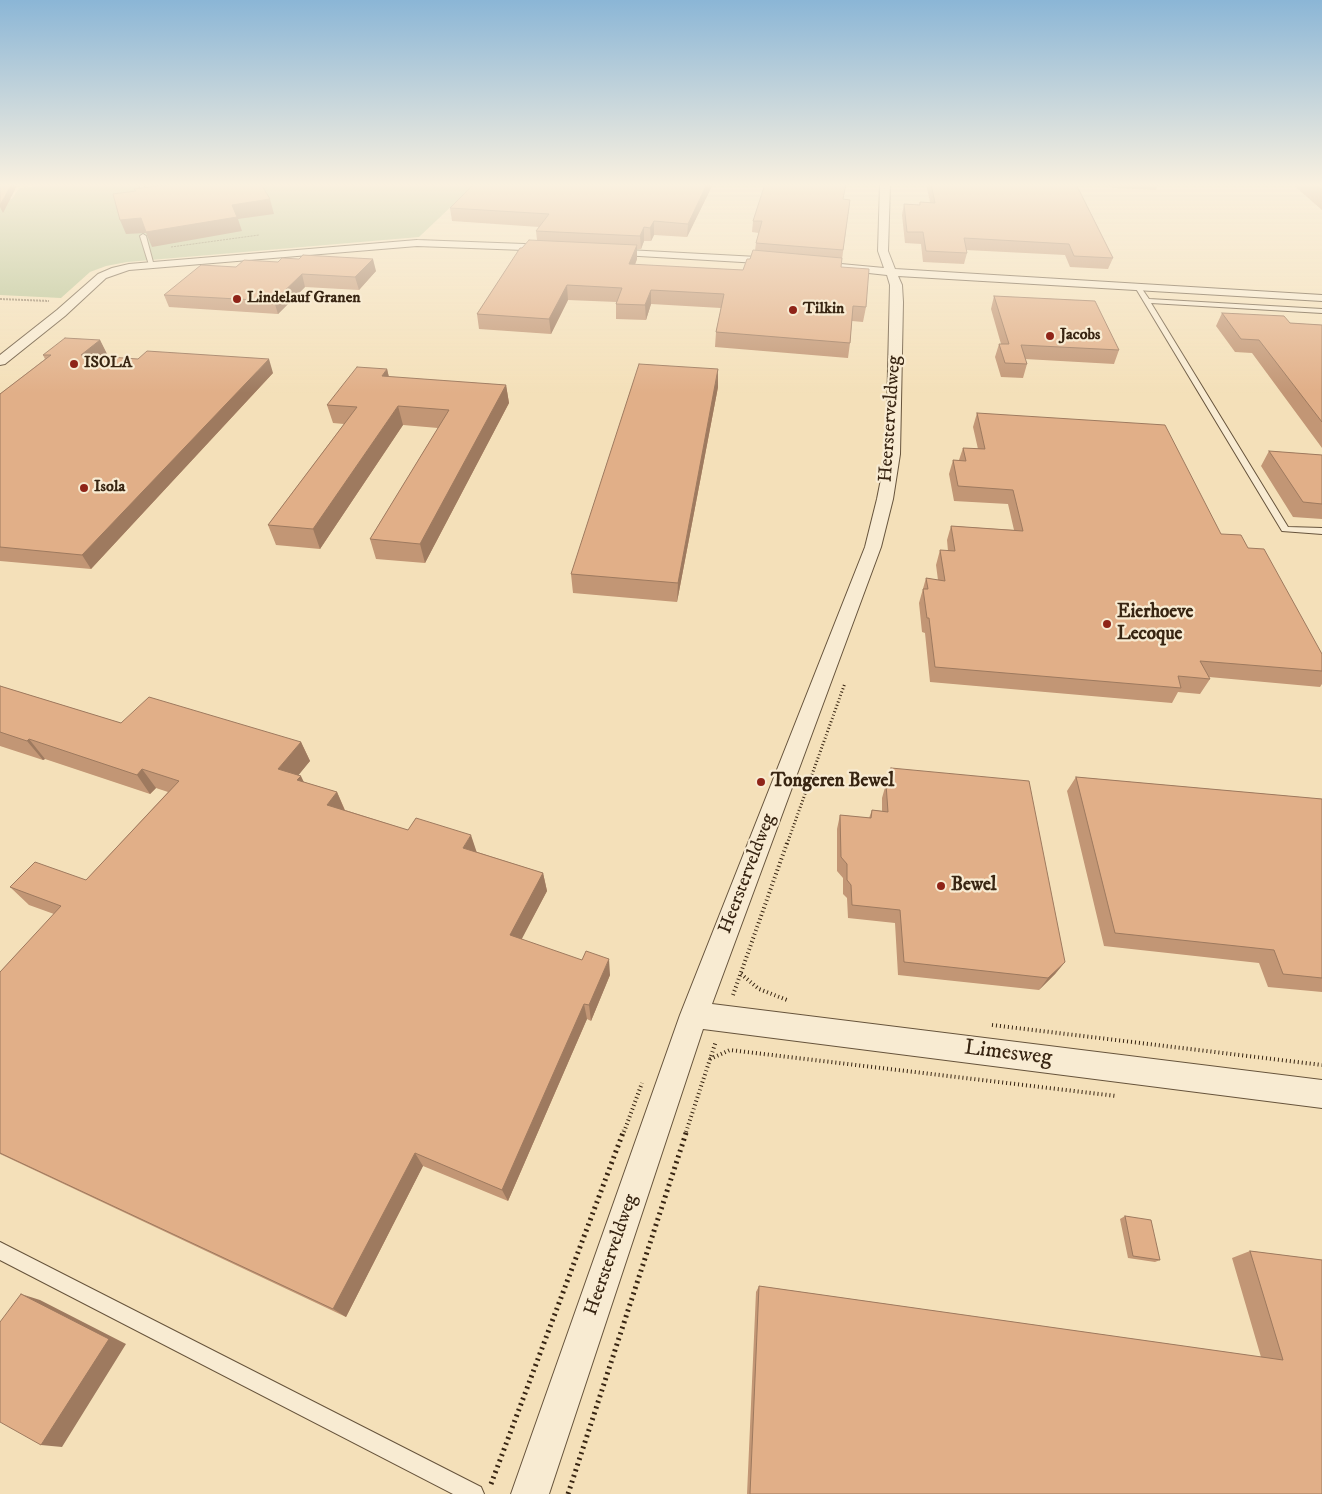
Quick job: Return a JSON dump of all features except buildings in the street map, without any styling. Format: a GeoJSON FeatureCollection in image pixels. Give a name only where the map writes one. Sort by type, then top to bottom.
{"type":"FeatureCollection","features":[{"type":"Feature","properties":{"kind":"street"},"geometry":{"type":"LineString","coordinates":[[0,361],[72,303],[102,276],[116,270],[282,254]]}},
{"type":"Feature","properties":{"kind":"street"},"geometry":{"type":"LineString","coordinates":[[640,254],[792,263]]}},
{"type":"Feature","properties":{"kind":"street","name":"Heersterveldweg"},"geometry":{"type":"LineString","coordinates":[[530,1494],[694,1015],[854,600],[875,537],[885,499],[893,454],[897,302],[896,285],[884,254]]}},
{"type":"Feature","properties":{"kind":"street"},"geometry":{"type":"LineString","coordinates":[[832,266],[891,272],[1322,298]]}},
{"type":"Feature","properties":{"kind":"street","name":"Limesweg"},"geometry":{"type":"LineString","coordinates":[[694,1015],[1322,1094]]}},
{"type":"Feature","properties":{"kind":"lane"},"geometry":{"type":"LineString","coordinates":[[148,254],[152,265]]}},
{"type":"Feature","properties":{"kind":"lane"},"geometry":{"type":"LineString","coordinates":[[1138,287],[1284,529],[1322,531]]}},
{"type":"Feature","properties":{"kind":"lane"},"geometry":{"type":"LineString","coordinates":[[1147,301],[1322,310]]}},
{"type":"Feature","properties":{"kind":"lane"},"geometry":{"type":"LineString","coordinates":[[0,1251],[474,1494]]}},
{"type":"Feature","properties":{"kind":"path"},"geometry":{"type":"LineString","coordinates":[[0,299],[72,303]]}},
{"type":"Feature","properties":{"kind":"path"},"geometry":{"type":"LineString","coordinates":[[741,974],[759,989],[790,1001]]}},
{"type":"Feature","properties":{"kind":"path"},"geometry":{"type":"LineString","coordinates":[[984,1024],[1322,1065]]}},
{"type":"Feature","properties":{"kind":"path"},"geometry":{"type":"LineString","coordinates":[[568,1494],[709,1059],[730,1050],[1119,1096]]}},
{"type":"Feature","properties":{"kind":"path"},"geometry":{"type":"LineString","coordinates":[[491,1485],[644,1075]]}},
{"type":"Feature","properties":{"kind":"green space"},"geometry":{"type":"Polygon","coordinates":[[[0,254],[224,254],[127,262],[106,266],[90,272],[61,298],[0,295],[0,254]]]}},
{"type":"Feature","properties":{"kind":"place","name":"Lindelauf Granen"},"geometry":{"type":"Point","coordinates":[237,299]}},
{"type":"Feature","properties":{"kind":"place","name":"Tilkin"},"geometry":{"type":"Point","coordinates":[793,310]}},
{"type":"Feature","properties":{"kind":"place","name":"Jacobs"},"geometry":{"type":"Point","coordinates":[1050,336]}},
{"type":"Feature","properties":{"kind":"place","name":"ISOLA"},"geometry":{"type":"Point","coordinates":[74,364]}},
{"type":"Feature","properties":{"kind":"place","name":"Isola"},"geometry":{"type":"Point","coordinates":[84,488]}},
{"type":"Feature","properties":{"kind":"place","name":"Eierhoeve Lecoque"},"geometry":{"type":"Point","coordinates":[1107,624]}},
{"type":"Feature","properties":{"kind":"place","name":"Tongeren Bewel"},"geometry":{"type":"Point","coordinates":[761,782]}},
{"type":"Feature","properties":{"kind":"place","name":"Bewel"},"geometry":{"type":"Point","coordinates":[941,886]}}]}
